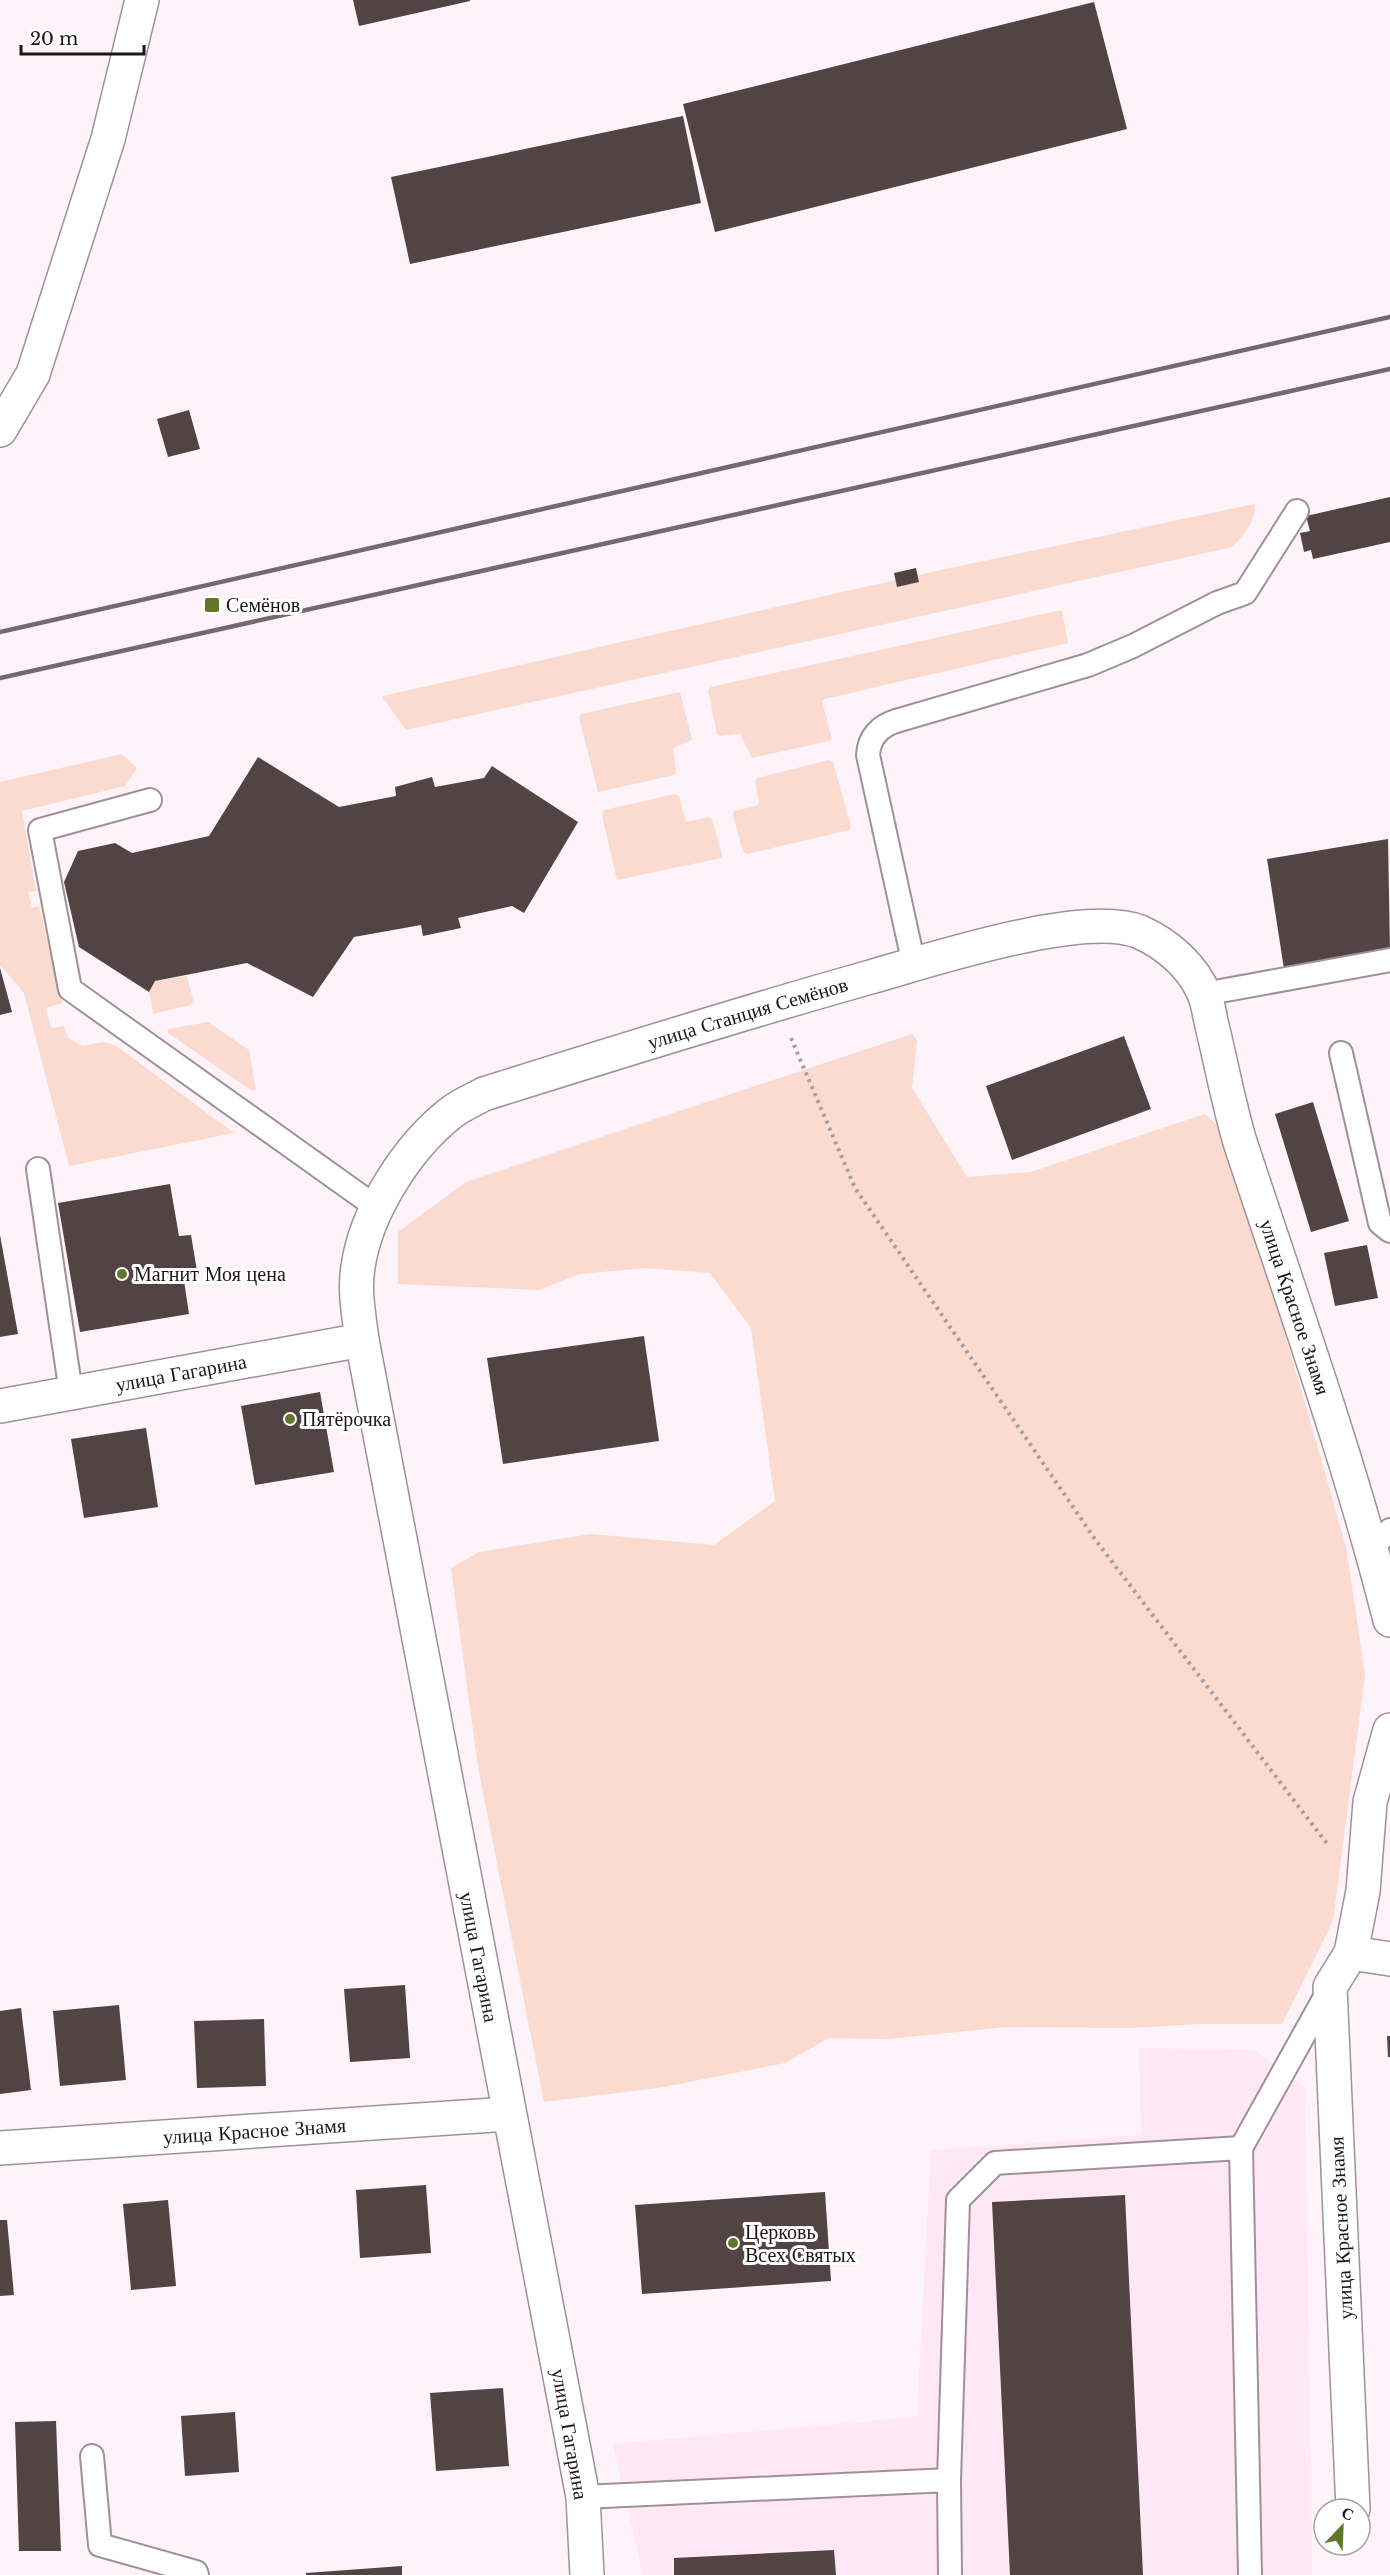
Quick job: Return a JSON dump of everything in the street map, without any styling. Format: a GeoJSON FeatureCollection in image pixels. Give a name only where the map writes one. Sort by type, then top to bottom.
{"type":"FeatureCollection","features":[{"type":"Feature","properties":{"kind":"street"},"geometry":{"type":"LineString","coordinates":[[0,430],[33,374],[108,139],[142,0]]}},
{"type":"Feature","properties":{"kind":"street","name":"улица Станция Семёнов"},"geometry":{"type":"LineString","coordinates":[[358,1265],[376,1207],[424,1137],[453,1111],[484,1094],[777,1004],[1031,935],[1115,927],[1136,930],[1167,948],[1190,969],[1204,994]]}},
{"type":"Feature","properties":{"kind":"street","name":"улица Красное Знамя"},"geometry":{"type":"LineString","coordinates":[[1204,994],[1237,1131],[1381,1539],[1390,1620]]}},
{"type":"Feature","properties":{"kind":"street","name":"улица Гагарина"},"geometry":{"type":"LineString","coordinates":[[358,1265],[356,1289],[362,1340],[583,2497],[586,2575]]}},
{"type":"Feature","properties":{"kind":"street","name":"улица Гагарина"},"geometry":{"type":"LineString","coordinates":[[0,1406],[362,1340]]}},
{"type":"Feature","properties":{"kind":"street"},"geometry":{"type":"LineString","coordinates":[[1330,1987],[1352,1953],[1363,1891],[1370,1802],[1390,1731]]}},
{"type":"Feature","properties":{"kind":"street"},"geometry":{"type":"LineString","coordinates":[[1352,1953],[1390,1959]]}},
{"type":"Feature","properties":{"kind":"street","name":"улица Красное Знамя"},"geometry":{"type":"LineString","coordinates":[[1330,1987],[1352,2497]]}},
{"type":"Feature","properties":{"kind":"street","name":"улица Красное Знамя"},"geometry":{"type":"LineString","coordinates":[[0,2148],[509,2114]]}},
{"type":"Feature","properties":{"kind":"lane"},"geometry":{"type":"LineString","coordinates":[[914,965],[868,754],[871,741],[880,729],[896,721],[1088,665],[1133,646],[1217,603],[1245,593],[1297,511]]}},
{"type":"Feature","properties":{"kind":"lane"},"geometry":{"type":"LineString","coordinates":[[150,800],[39,830],[70,989],[376,1207]]}},
{"type":"Feature","properties":{"kind":"lane"},"geometry":{"type":"LineString","coordinates":[[1204,994],[1390,960]]}},
{"type":"Feature","properties":{"kind":"lane"},"geometry":{"type":"LineString","coordinates":[[1341,1053],[1380,1224],[1390,1232]]}},
{"type":"Feature","properties":{"kind":"lane"},"geometry":{"type":"LineString","coordinates":[[38,1169],[71,1393]]}},
{"type":"Feature","properties":{"kind":"lane"},"geometry":{"type":"LineString","coordinates":[[1250,2575],[1241,2148],[1330,1987]]}},
{"type":"Feature","properties":{"kind":"lane"},"geometry":{"type":"LineString","coordinates":[[950,2575],[949,2480],[958,2200],[995,2163],[1241,2148]]}},
{"type":"Feature","properties":{"kind":"lane"},"geometry":{"type":"LineString","coordinates":[[92,2456],[100,2545],[196,2572],[196,2575]]}},
{"type":"Feature","properties":{"kind":"lane"},"geometry":{"type":"LineString","coordinates":[[583,2497],[949,2480]]}},
{"type":"Feature","properties":{"kind":"path"},"geometry":{"type":"LineString","coordinates":[[777,1004],[855,1188],[1097,1542],[1363,1891]]}},
{"type":"Feature","properties":{"kind":"shaded area"},"geometry":{"type":"Polygon","coordinates":[[[1254,504],[1254,516],[1251,522],[1232,547],[406,730],[383,698],[383,696],[896,580],[898,587],[919,581],[918,575],[1254,504]]]}},
{"type":"Feature","properties":{"kind":"shaded area"},"geometry":{"type":"Polygon","coordinates":[[[1062,610],[1068,643],[824,699],[822,701],[832,739],[829,741],[752,758],[740,734],[720,736],[717,734],[708,690],[711,687],[1062,610]]]}},
{"type":"Feature","properties":{"kind":"shaded area"},"geometry":{"type":"Polygon","coordinates":[[[680,692],[692,740],[673,748],[676,773],[598,792],[579,717],[581,714],[680,692]]]}},
{"type":"Feature","properties":{"kind":"shaded area"},"geometry":{"type":"Polygon","coordinates":[[[122,754],[137,768],[125,786],[22,811],[36,891],[28,892],[32,908],[39,906],[62,1003],[46,1008],[51,1028],[64,1026],[68,1038],[82,1046],[102,1042],[115,1045],[234,1133],[69,1166],[24,993],[0,965],[0,782],[122,754]]]}},
{"type":"Feature","properties":{"kind":"shaded area"},"geometry":{"type":"Polygon","coordinates":[[[829,760],[833,762],[851,826],[849,830],[747,854],[743,852],[733,815],[734,811],[756,806],[759,803],[755,781],[757,778],[829,760]]]}},
{"type":"Feature","properties":{"kind":"shaded area"},"geometry":{"type":"Polygon","coordinates":[[[675,794],[679,796],[686,822],[708,817],[712,819],[722,854],[721,858],[617,880],[602,815],[604,810],[675,794]]]}},
{"type":"Feature","properties":{"kind":"shaded area"},"geometry":{"type":"Polygon","coordinates":[[[187,976],[193,1000],[191,1005],[153,1014],[149,992],[155,981],[187,976]]]}},
{"type":"Feature","properties":{"kind":"shaded area"},"geometry":{"type":"Polygon","coordinates":[[[208,1022],[249,1050],[256,1090],[252,1091],[168,1033],[168,1029],[208,1022]]]}},
{"type":"Feature","properties":{"kind":"shaded area"},"geometry":{"type":"Polygon","coordinates":[[[912,1034],[917,1040],[912,1088],[967,1177],[1031,1172],[1205,1114],[1224,1131],[1236,1183],[1272,1291],[1346,1547],[1365,1675],[1333,1921],[1282,2024],[1201,2024],[1127,2028],[1007,2027],[889,2039],[829,2038],[785,2063],[658,2088],[544,2102],[478,1767],[451,1568],[479,1552],[591,1534],[714,1545],[775,1501],[751,1328],[710,1273],[646,1268],[580,1274],[539,1290],[398,1284],[398,1232],[466,1182],[912,1034]]]}},
{"type":"Feature","properties":{"kind":"shaded area"},"geometry":{"type":"Polygon","coordinates":[[[1139,2048],[1255,2050],[1305,2088],[1312,2575],[643,2575],[613,2444],[917,2417],[931,2150],[1141,2135],[1139,2048]]]}},
{"type":"Feature","properties":{"kind":"building"},"geometry":{"type":"Polygon","coordinates":[[[353,0],[470,0],[470,1],[359,26],[353,0]]]}},
{"type":"Feature","properties":{"kind":"building"},"geometry":{"type":"Polygon","coordinates":[[[1094,2],[1127,129],[715,232],[683,104],[1094,2]]]}},
{"type":"Feature","properties":{"kind":"building"},"geometry":{"type":"Polygon","coordinates":[[[683,116],[701,203],[410,264],[391,177],[683,116]]]}},
{"type":"Feature","properties":{"kind":"building"},"geometry":{"type":"Polygon","coordinates":[[[189,410],[200,449],[168,457],[157,419],[189,410]]]}},
{"type":"Feature","properties":{"kind":"building"},"geometry":{"type":"Polygon","coordinates":[[[1390,497],[1390,542],[1313,559],[1311,550],[1304,552],[1300,533],[1310,531],[1306,516],[1390,497]]]}},
{"type":"Feature","properties":{"kind":"building"},"geometry":{"type":"Polygon","coordinates":[[[916,568],[919,582],[897,587],[894,573],[916,568]]]}},
{"type":"Feature","properties":{"kind":"building"},"geometry":{"type":"Polygon","coordinates":[[[258,757],[339,807],[396,796],[395,787],[432,777],[435,787],[484,778],[492,766],[578,822],[524,913],[512,906],[458,918],[461,928],[423,936],[421,925],[354,937],[313,997],[247,963],[155,981],[149,992],[79,947],[64,882],[78,851],[115,843],[132,853],[209,836],[258,757]]]}},
{"type":"Feature","properties":{"kind":"building"},"geometry":{"type":"Polygon","coordinates":[[[1388,839],[1390,952],[1284,969],[1267,859],[1388,839]]]}},
{"type":"Feature","properties":{"kind":"building"},"geometry":{"type":"Polygon","coordinates":[[[0,968],[12,1012],[0,1015],[0,968]]]}},
{"type":"Feature","properties":{"kind":"building"},"geometry":{"type":"Polygon","coordinates":[[[1124,1036],[1151,1109],[1012,1160],[986,1086],[1124,1036]]]}},
{"type":"Feature","properties":{"kind":"building"},"geometry":{"type":"Polygon","coordinates":[[[1313,1102],[1349,1221],[1311,1232],[1275,1114],[1313,1102]]]}},
{"type":"Feature","properties":{"kind":"building"},"geometry":{"type":"Polygon","coordinates":[[[170,1184],[179,1236],[191,1235],[197,1271],[183,1274],[189,1314],[80,1332],[58,1203],[170,1184]]]}},
{"type":"Feature","properties":{"kind":"building"},"geometry":{"type":"Polygon","coordinates":[[[0,1235],[18,1334],[0,1337],[0,1235]]]}},
{"type":"Feature","properties":{"kind":"building"},"geometry":{"type":"Polygon","coordinates":[[[1367,1245],[1378,1298],[1335,1306],[1324,1253],[1367,1245]]]}},
{"type":"Feature","properties":{"kind":"building"},"geometry":{"type":"Polygon","coordinates":[[[644,1336],[659,1441],[503,1464],[487,1358],[644,1336]]]}},
{"type":"Feature","properties":{"kind":"building"},"geometry":{"type":"Polygon","coordinates":[[[320,1392],[334,1472],[255,1485],[241,1406],[320,1392]]]}},
{"type":"Feature","properties":{"kind":"building"},"geometry":{"type":"Polygon","coordinates":[[[146,1428],[158,1507],[84,1518],[71,1439],[146,1428]]]}},
{"type":"Feature","properties":{"kind":"building"},"geometry":{"type":"Polygon","coordinates":[[[405,1985],[410,2058],[350,2062],[344,1989],[405,1985]]]}},
{"type":"Feature","properties":{"kind":"building"},"geometry":{"type":"Polygon","coordinates":[[[119,2005],[126,2080],[60,2086],[53,2011],[119,2005]]]}},
{"type":"Feature","properties":{"kind":"building"},"geometry":{"type":"Polygon","coordinates":[[[21,2008],[31,2090],[0,2094],[0,2011],[21,2008]]]}},
{"type":"Feature","properties":{"kind":"building"},"geometry":{"type":"Polygon","coordinates":[[[264,2019],[266,2086],[197,2088],[194,2021],[264,2019]]]}},
{"type":"Feature","properties":{"kind":"building"},"geometry":{"type":"Polygon","coordinates":[[[1387,2036],[1390,2036],[1390,2057],[1388,2057],[1387,2036]]]}},
{"type":"Feature","properties":{"kind":"building"},"geometry":{"type":"Polygon","coordinates":[[[426,2185],[431,2253],[360,2258],[356,2190],[426,2185]]]}},
{"type":"Feature","properties":{"kind":"building","name":"Церковь Всех Святых"},"geometry":{"type":"Polygon","coordinates":[[[825,2192],[831,2281],[642,2294],[635,2205],[825,2192]]]}},
{"type":"Feature","properties":{"kind":"building"},"geometry":{"type":"Polygon","coordinates":[[[1125,2195],[1143,2575],[1010,2575],[992,2202],[1125,2195]]]}},
{"type":"Feature","properties":{"kind":"building"},"geometry":{"type":"Polygon","coordinates":[[[168,2200],[176,2286],[131,2290],[123,2204],[168,2200]]]}},
{"type":"Feature","properties":{"kind":"building"},"geometry":{"type":"Polygon","coordinates":[[[0,2220],[7,2220],[14,2295],[0,2296],[0,2220]]]}},
{"type":"Feature","properties":{"kind":"building"},"geometry":{"type":"Polygon","coordinates":[[[503,2388],[509,2466],[436,2471],[430,2393],[503,2388]]]}},
{"type":"Feature","properties":{"kind":"building"},"geometry":{"type":"Polygon","coordinates":[[[235,2412],[239,2472],[185,2476],[181,2416],[235,2412]]]}},
{"type":"Feature","properties":{"kind":"building"},"geometry":{"type":"Polygon","coordinates":[[[56,2421],[61,2551],[19,2551],[15,2422],[56,2421]]]}},
{"type":"Feature","properties":{"kind":"building"},"geometry":{"type":"Polygon","coordinates":[[[834,2550],[836,2575],[674,2575],[674,2558],[834,2550]]]}},
{"type":"Feature","properties":{"kind":"building"},"geometry":{"type":"Polygon","coordinates":[[[402,2566],[402,2575],[306,2575],[306,2573],[402,2566]]]}},
{"type":"Feature","properties":{"kind":"railway"},"geometry":{"type":"LineString","coordinates":[[0,632],[1390,317]]}},
{"type":"Feature","properties":{"kind":"railway"},"geometry":{"type":"LineString","coordinates":[[0,678],[1390,369]]}},
{"type":"Feature","properties":{"kind":"place","name":"Семёнов"},"geometry":{"type":"Point","coordinates":[212,605]}},
{"type":"Feature","properties":{"kind":"place","name":"Магнит Моя цена"},"geometry":{"type":"Point","coordinates":[122,1274]}},
{"type":"Feature","properties":{"kind":"place","name":"Пятёрочка"},"geometry":{"type":"Point","coordinates":[290,1419]}},
{"type":"Feature","properties":{"kind":"place","name":"Церковь Всех Святых"},"geometry":{"type":"Point","coordinates":[733,2243]}}]}
